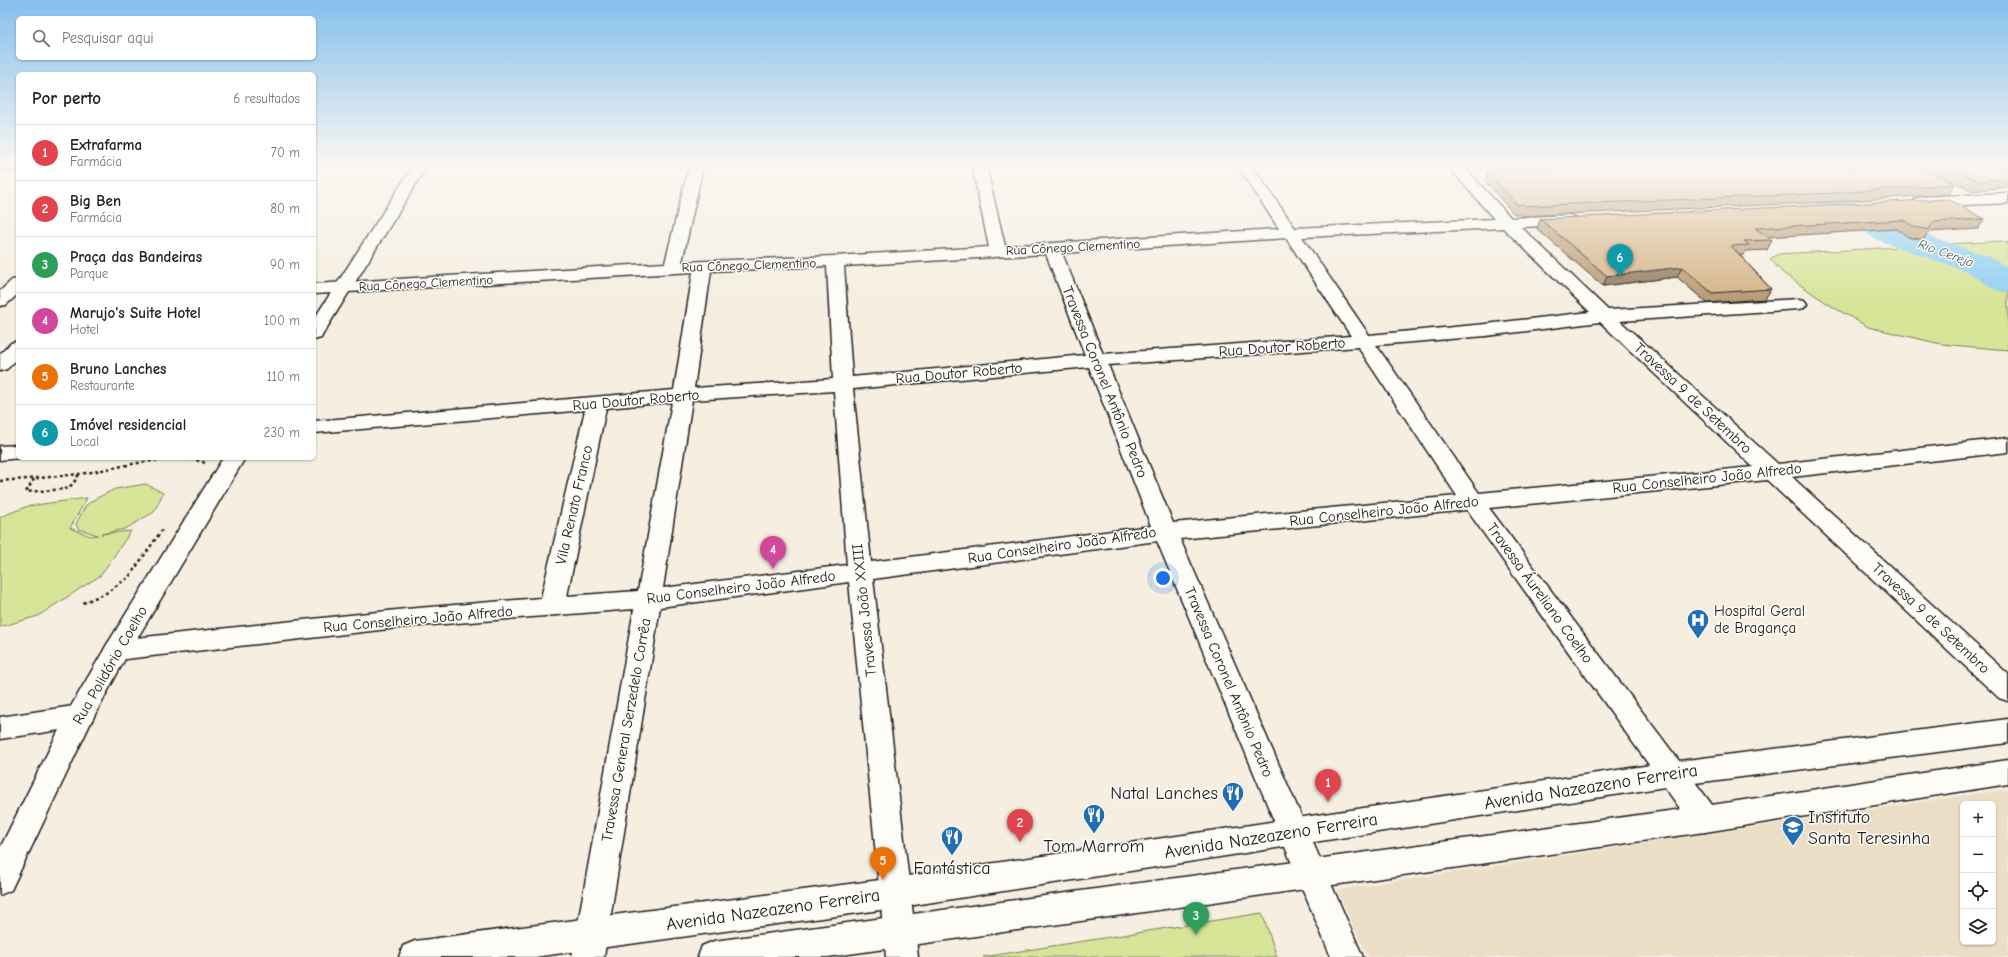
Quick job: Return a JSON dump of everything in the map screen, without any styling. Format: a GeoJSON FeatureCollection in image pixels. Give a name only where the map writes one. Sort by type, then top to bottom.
{"type":"FeatureCollection","features":[{"type":"Feature","properties":{"kind":"street"},"geometry":{"type":"LineString","coordinates":[[316,331],[392,211]]}},
{"type":"Feature","properties":{"kind":"street"},"geometry":{"type":"LineString","coordinates":[[672,268],[685,211]]}},
{"type":"Feature","properties":{"kind":"street"},"geometry":{"type":"LineString","coordinates":[[989,211],[998,251]]}},
{"type":"Feature","properties":{"kind":"street","name":"Travessa Áureliano Coelho"},"geometry":{"type":"LineString","coordinates":[[1276,211],[1473,502],[1705,819]]}},
{"type":"Feature","properties":{"kind":"street","name":"Travessa 9 de Setembro"},"geometry":{"type":"LineString","coordinates":[[1497,211],[1507,223],[1604,316],[2008,690]]}},
{"type":"Feature","properties":{"kind":"street","name":"Rua Cônego Clementino"},"geometry":{"type":"LineString","coordinates":[[316,289],[703,266],[834,261],[1052,249],[1291,233],[1586,220]]}},
{"type":"Feature","properties":{"kind":"street","name":"Travessa Coronel Antônio Pedro"},"geometry":{"type":"LineString","coordinates":[[1052,249],[1164,532],[1347,957]]}},
{"type":"Feature","properties":{"kind":"street","name":"Travessa João XXIII"},"geometry":{"type":"LineString","coordinates":[[834,261],[843,384],[860,572],[894,893],[901,944]]}},
{"type":"Feature","properties":{"kind":"street","name":"Travessa General Serzedelo Corrêa"},"geometry":{"type":"LineString","coordinates":[[590,946],[684,395],[703,266]]}},
{"type":"Feature","properties":{"kind":"street"},"geometry":{"type":"LineString","coordinates":[[0,302],[16,286]]}},
{"type":"Feature","properties":{"kind":"street"},"geometry":{"type":"LineString","coordinates":[[0,302],[16,301]]}},
{"type":"Feature","properties":{"kind":"street","name":"Rua Doutor Roberto"},"geometry":{"type":"LineString","coordinates":[[316,427],[684,395],[843,384],[1097,360],[1363,341],[1486,330],[1604,316],[1798,304]]}},
{"type":"Feature","properties":{"kind":"street"},"geometry":{"type":"LineString","coordinates":[[0,366],[16,349]]}},
{"type":"Feature","properties":{"kind":"street","name":"Vila Renato Franco"},"geometry":{"type":"LineString","coordinates":[[552,606],[597,403]]}},
{"type":"Feature","properties":{"kind":"street","name":"Rua Conselheiro João Alfredo"},"geometry":{"type":"LineString","coordinates":[[117,650],[406,618],[649,599],[1164,532],[1773,472],[2008,445]]}},
{"type":"Feature","properties":{"kind":"street"},"geometry":{"type":"LineString","coordinates":[[0,453],[16,452]]}},
{"type":"Feature","properties":{"kind":"street","name":"Rua Polidório Coelho"},"geometry":{"type":"LineString","coordinates":[[0,880],[80,716],[117,650],[233,460]]}},
{"type":"Feature","properties":{"kind":"street"},"geometry":{"type":"LineString","coordinates":[[0,728],[80,716]]}},
{"type":"Feature","properties":{"kind":"street","name":"Avenida Nazeazeno Ferreira"},"geometry":{"type":"LineString","coordinates":[[415,957],[590,946],[894,893],[1294,833],[1671,774],[2008,731]]}},
{"type":"Feature","properties":{"kind":"street"},"geometry":{"type":"LineString","coordinates":[[714,957],[901,944],[1312,874],[1705,819],[2008,772]]}},
{"type":"Feature","properties":{"kind":"path"},"geometry":{"type":"LineString","coordinates":[[0,480],[79,474],[170,460]]}},
{"type":"Feature","properties":{"kind":"path"},"geometry":{"type":"LineString","coordinates":[[199,460],[206,465]]}},
{"type":"Feature","properties":{"kind":"path"},"geometry":{"type":"LineString","coordinates":[[34,478],[26,492],[66,489],[73,484],[79,474]]}},
{"type":"Feature","properties":{"kind":"path"},"geometry":{"type":"LineString","coordinates":[[83,603],[106,593],[129,577],[164,527]]}},
{"type":"Feature","properties":{"kind":"shaded area","name":"Instituto Santa Teresinha"},"geometry":{"type":"Polygon","coordinates":[[[2008,789],[2008,957],[1368,957],[1337,890],[2008,789]]]}},
{"type":"Feature","properties":{"kind":"green space"},"geometry":{"type":"Polygon","coordinates":[[[2002,241],[2008,243],[2008,350],[1941,344],[1868,327],[1828,304],[1783,273],[1770,259],[1779,254],[2002,241]]]}},
{"type":"Feature","properties":{"kind":"green space"},"geometry":{"type":"Polygon","coordinates":[[[146,484],[163,493],[154,512],[125,529],[101,534],[131,531],[101,575],[38,616],[0,627],[0,517],[28,506],[87,498],[70,528],[90,536],[98,535],[78,529],[76,524],[86,505],[115,489],[146,484]]]}},
{"type":"Feature","properties":{"kind":"green space"},"geometry":{"type":"Polygon","coordinates":[[[1262,913],[1277,957],[983,957],[1262,913]]]}},
{"type":"Feature","properties":{"kind":"building"},"geometry":{"type":"Polygon","coordinates":[[[1710,211],[1969,211],[1984,219],[1933,222],[1929,230],[1914,227],[1903,220],[1755,228],[1772,240],[1744,241],[1749,245],[1731,246],[1771,289],[1712,293],[1682,267],[1607,276],[1540,219],[1710,211]]]}},
{"type":"Feature","properties":{"kind":"waterway","name":"Rio Cereja"},"geometry":{"type":"LineString","coordinates":[[1850,211],[1889,233],[1978,264],[2008,283]]}},
{"type":"Feature","properties":{"kind":"place","name":"Imóvel residencial"},"geometry":{"type":"Point","coordinates":[1620,277]}},
{"type":"Feature","properties":{"kind":"place","name":"Marujo's Suite Hotel"},"geometry":{"type":"Point","coordinates":[773,569]}},
{"type":"Feature","properties":{"kind":"place","name":"Hospital Geral de Bragança"},"geometry":{"type":"Point","coordinates":[1698,640]}},
{"type":"Feature","properties":{"kind":"place","name":"Extrafarma"},"geometry":{"type":"Point","coordinates":[1328,802]}},
{"type":"Feature","properties":{"kind":"place","name":"Natal Lanches"},"geometry":{"type":"Point","coordinates":[1233,812]}},
{"type":"Feature","properties":{"kind":"place","name":"Tom Marrom"},"geometry":{"type":"Point","coordinates":[1094,834]}},
{"type":"Feature","properties":{"kind":"place","name":"Big Ben"},"geometry":{"type":"Point","coordinates":[1020,842]}},
{"type":"Feature","properties":{"kind":"place","name":"Instituto Santa Teresinha"},"geometry":{"type":"Point","coordinates":[1793,846]}},
{"type":"Feature","properties":{"kind":"place","name":"Fantástica"},"geometry":{"type":"Point","coordinates":[952,856]}},
{"type":"Feature","properties":{"kind":"place","name":"Bruno Lanches"},"geometry":{"type":"Point","coordinates":[883,880]}},
{"type":"Feature","properties":{"kind":"place","name":"Praça das Bandeiras"},"geometry":{"type":"Point","coordinates":[1196,935]}}]}
